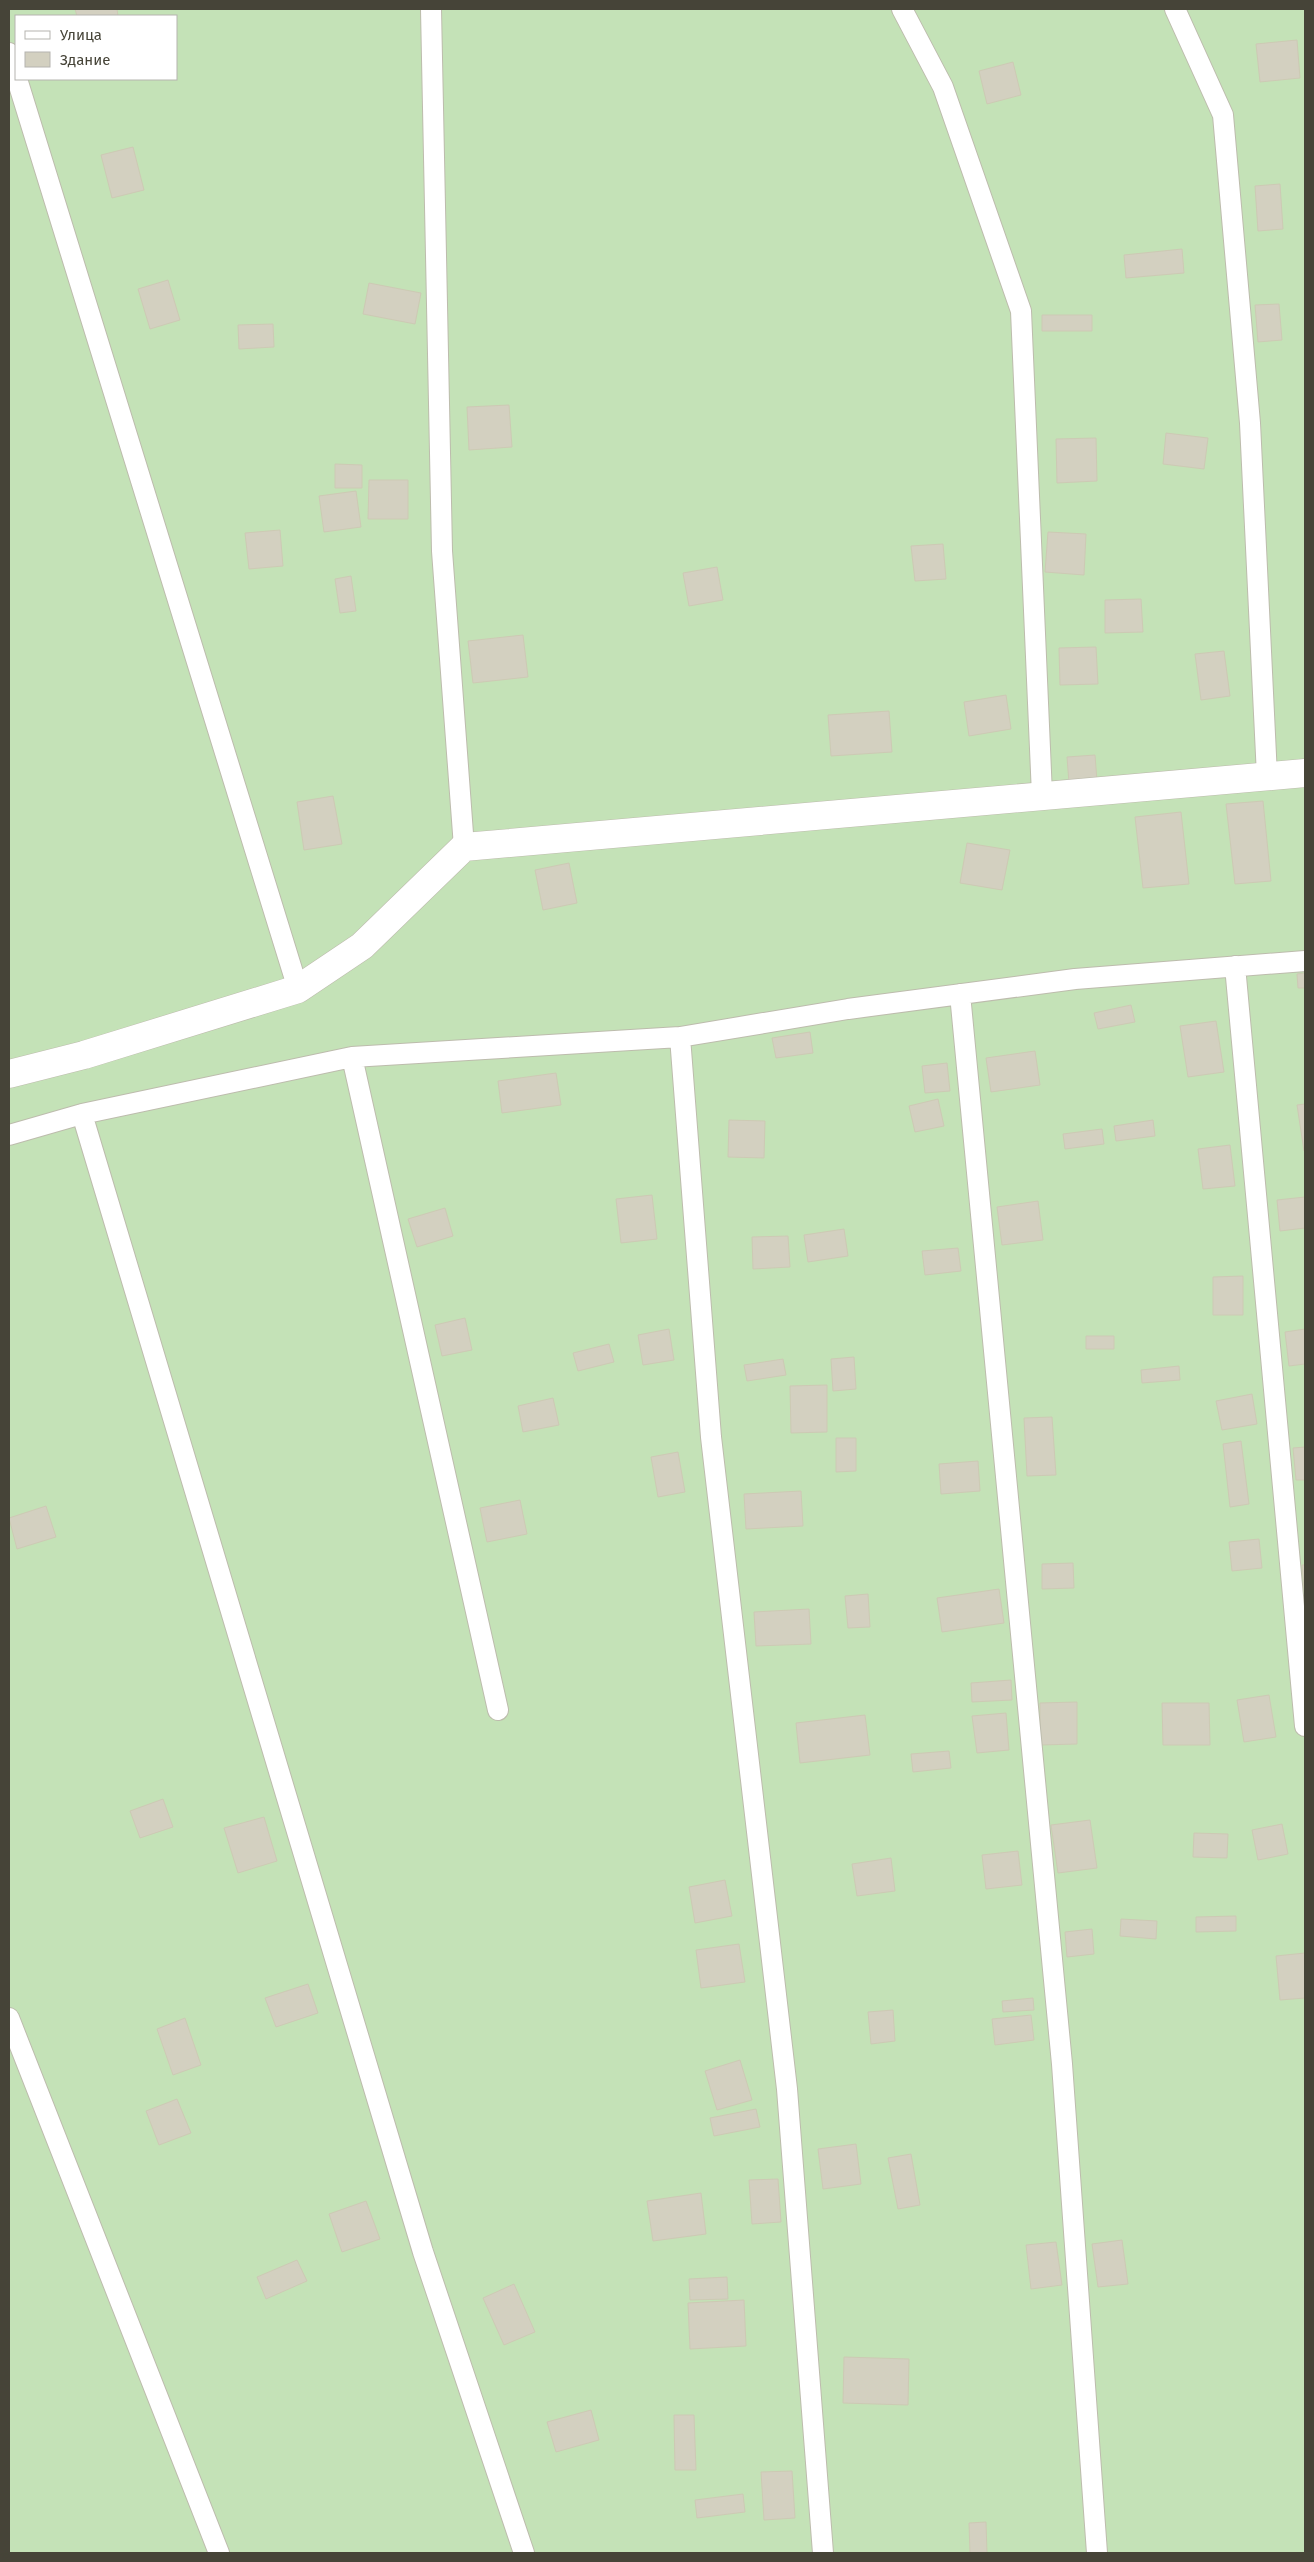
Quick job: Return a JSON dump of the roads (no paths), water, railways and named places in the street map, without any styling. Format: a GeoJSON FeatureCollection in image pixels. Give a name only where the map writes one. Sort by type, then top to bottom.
{"type":"FeatureCollection","features":[{"type":"Feature","properties":{"kind":"street"},"geometry":{"type":"LineString","coordinates":[[9,1074],[84,1055],[298,989],[362,946],[464,847],[1305,773]]}},
{"type":"Feature","properties":{"kind":"lane"},"geometry":{"type":"LineString","coordinates":[[431,9],[442,551],[464,847]]}},
{"type":"Feature","properties":{"kind":"lane"},"geometry":{"type":"LineString","coordinates":[[902,9],[943,87],[1021,311],[1042,795]]}},
{"type":"Feature","properties":{"kind":"lane"},"geometry":{"type":"LineString","coordinates":[[1175,9],[1223,115],[1250,423],[1267,776]]}},
{"type":"Feature","properties":{"kind":"lane"},"geometry":{"type":"LineString","coordinates":[[9,53],[15,74]]}},
{"type":"Feature","properties":{"kind":"lane"},"geometry":{"type":"LineString","coordinates":[[17,80],[298,989]]}},
{"type":"Feature","properties":{"kind":"lane"},"geometry":{"type":"LineString","coordinates":[[9,1135],[82,1114],[352,1056],[680,1037],[848,1009],[1075,979],[1305,961]]}},
{"type":"Feature","properties":{"kind":"lane"},"geometry":{"type":"LineString","coordinates":[[1235,966],[1305,1726]]}},
{"type":"Feature","properties":{"kind":"lane"},"geometry":{"type":"LineString","coordinates":[[960,994],[1062,2064],[1097,2553]]}},
{"type":"Feature","properties":{"kind":"lane"},"geometry":{"type":"LineString","coordinates":[[680,1037],[711,1437],[787,2089],[824,2553]]}},
{"type":"Feature","properties":{"kind":"lane"},"geometry":{"type":"LineString","coordinates":[[352,1056],[498,1710]]}},
{"type":"Feature","properties":{"kind":"lane"},"geometry":{"type":"LineString","coordinates":[[82,1114],[423,2252],[524,2553]]}},
{"type":"Feature","properties":{"kind":"lane"},"geometry":{"type":"LineString","coordinates":[[9,2018],[218,2553]]}}]}
